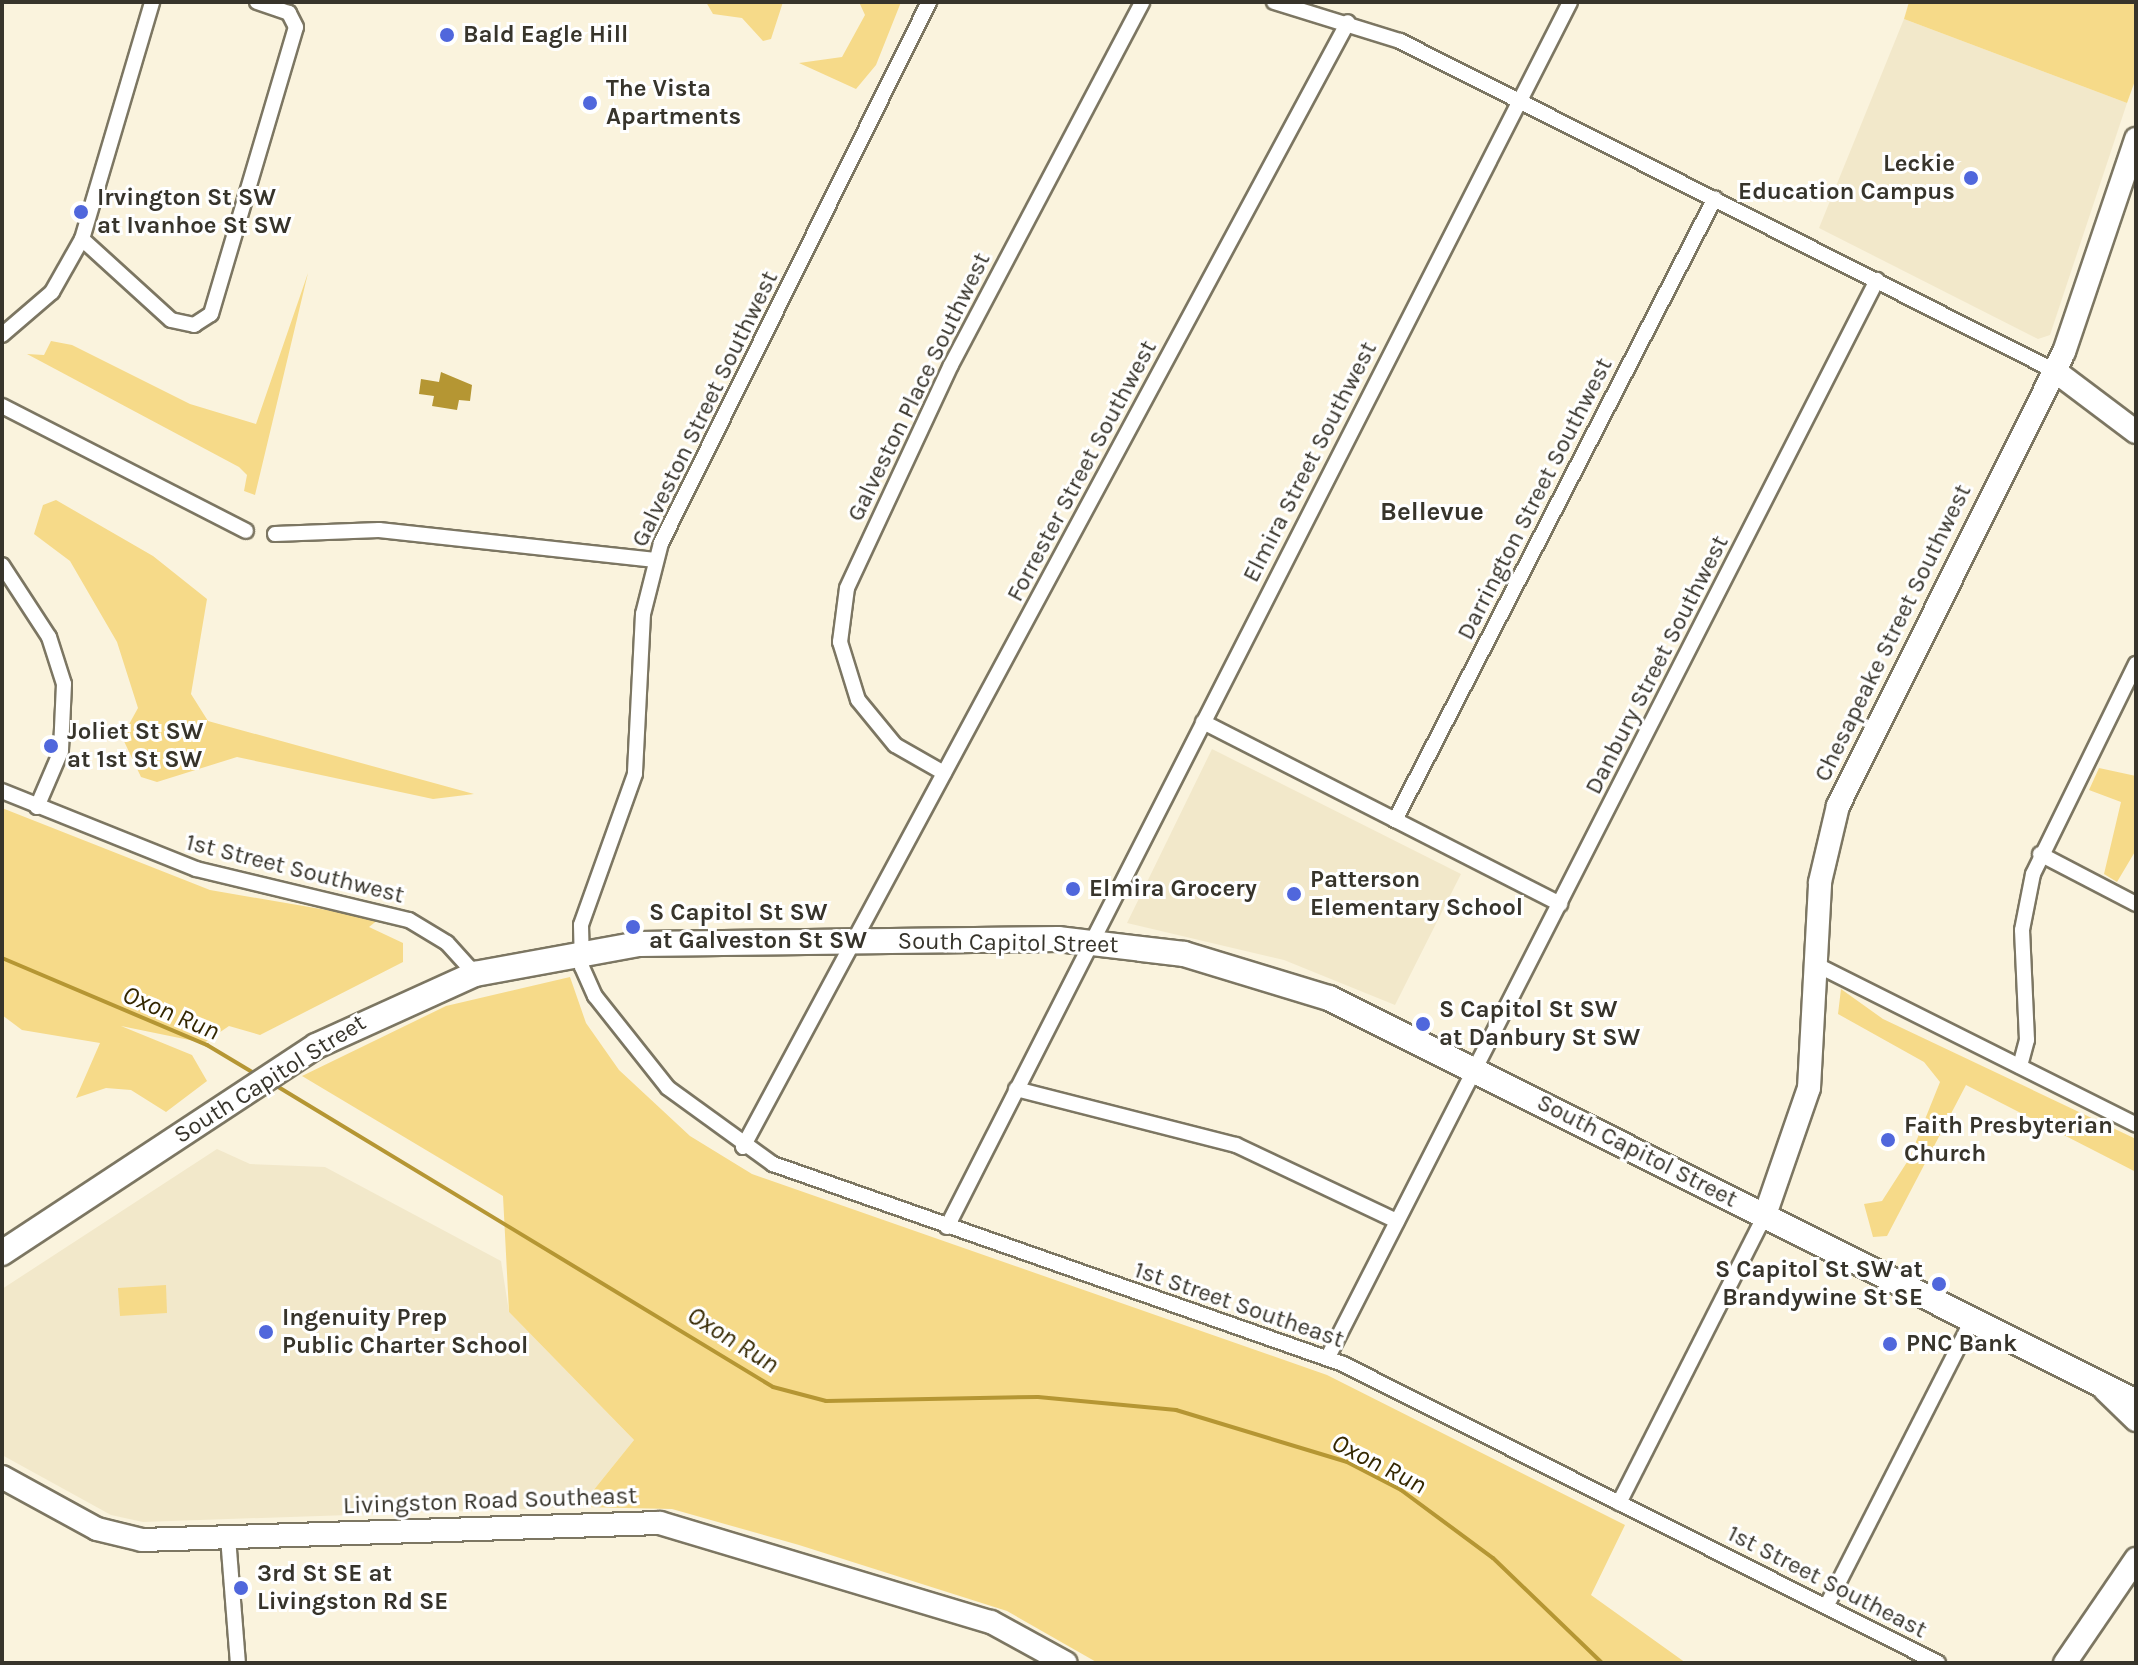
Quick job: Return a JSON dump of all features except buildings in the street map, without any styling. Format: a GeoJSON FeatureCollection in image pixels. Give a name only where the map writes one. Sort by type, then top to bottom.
{"type":"FeatureCollection","features":[{"type":"Feature","properties":{"kind":"main road","name":"South Capitol Street"},"geometry":{"type":"LineString","coordinates":[[2,1253],[295,1060],[376,1013],[475,974],[579,950],[855,940],[1091,942],[1184,954],[1279,979],[1476,1069],[1971,1322],[2136,1402]]}},
{"type":"Feature","properties":{"kind":"street"},"geometry":{"type":"LineString","coordinates":[[2,335],[52,292],[82,239],[152,2]]}},
{"type":"Feature","properties":{"kind":"street"},"geometry":{"type":"LineString","coordinates":[[82,239],[171,320],[194,325],[211,314],[296,27],[289,13],[257,2]]}},
{"type":"Feature","properties":{"kind":"street","name":"Galveston Street Southwest"},"geometry":{"type":"LineString","coordinates":[[579,950],[585,900],[635,774],[641,633],[655,560],[929,2]]}},
{"type":"Feature","properties":{"kind":"street","name":"Galveston Place Southwest"},"geometry":{"type":"LineString","coordinates":[[944,773],[885,736],[854,692],[840,642],[847,588],[951,365],[1142,2]]}},
{"type":"Feature","properties":{"kind":"street"},"geometry":{"type":"LineString","coordinates":[[1274,2],[1348,22],[1519,98],[2055,371],[2136,432]]}},
{"type":"Feature","properties":{"kind":"street","name":"Elmira Street Southwest"},"geometry":{"type":"LineString","coordinates":[[947,1227],[1570,2]]}},
{"type":"Feature","properties":{"kind":"street","name":"Forrester Street Southwest"},"geometry":{"type":"LineString","coordinates":[[743,1147],[1348,22]]}},
{"type":"Feature","properties":{"kind":"street","name":"Chesapeake Street Southwest"},"geometry":{"type":"LineString","coordinates":[[1765,1215],[1809,1088],[1821,873],[1844,790],[2055,371],[2135,142]]}},
{"type":"Feature","properties":{"kind":"street","name":"Darrington Street Southwest"},"geometry":{"type":"LineString","coordinates":[[1395,820],[1715,198]]}},
{"type":"Feature","properties":{"kind":"street","name":"Danbury Street Southwest"},"geometry":{"type":"LineString","coordinates":[[1328,1357],[1877,280]]}},
{"type":"Feature","properties":{"kind":"street"},"geometry":{"type":"LineString","coordinates":[[2,406],[246,531]]}},
{"type":"Feature","properties":{"kind":"street"},"geometry":{"type":"LineString","coordinates":[[275,534],[379,530],[655,560]]}},
{"type":"Feature","properties":{"kind":"street"},"geometry":{"type":"LineString","coordinates":[[2,565],[49,637],[64,684],[63,740],[37,807]]}},
{"type":"Feature","properties":{"kind":"street"},"geometry":{"type":"LineString","coordinates":[[2020,1066],[2027,1040],[2023,917],[2040,854],[2136,664]]}},
{"type":"Feature","properties":{"kind":"street"},"geometry":{"type":"LineString","coordinates":[[1203,722],[1560,904]]}},
{"type":"Feature","properties":{"kind":"street","name":"1st Street Southwest"},"geometry":{"type":"LineString","coordinates":[[2,791],[196,869],[409,920],[447,943],[475,974]]}},
{"type":"Feature","properties":{"kind":"street"},"geometry":{"type":"LineString","coordinates":[[2040,854],[2136,904]]}},
{"type":"Feature","properties":{"kind":"street","name":"1st Street Southeast"},"geometry":{"type":"LineString","coordinates":[[579,950],[587,981],[630,1047],[681,1101],[743,1147],[805,1178],[1328,1357],[1938,1663]]}},
{"type":"Feature","properties":{"kind":"street"},"geometry":{"type":"LineString","coordinates":[[1817,965],[2136,1125]]}},
{"type":"Feature","properties":{"kind":"street"},"geometry":{"type":"LineString","coordinates":[[1016,1089],[1255,1152],[1397,1221]]}},
{"type":"Feature","properties":{"kind":"street"},"geometry":{"type":"LineString","coordinates":[[1619,1503],[1765,1215]]}},
{"type":"Feature","properties":{"kind":"street"},"geometry":{"type":"LineString","coordinates":[[1827,1605],[1971,1322]]}},
{"type":"Feature","properties":{"kind":"street"},"geometry":{"type":"LineString","coordinates":[[2104,1389],[2136,1420]]}},
{"type":"Feature","properties":{"kind":"street","name":"Livingston Road Southeast"},"geometry":{"type":"LineString","coordinates":[[2,1477],[117,1536],[228,1537],[651,1521],[991,1622],[1066,1663]]}},
{"type":"Feature","properties":{"kind":"street"},"geometry":{"type":"LineString","coordinates":[[228,1537],[238,1663]]}},
{"type":"Feature","properties":{"kind":"street"},"geometry":{"type":"LineString","coordinates":[[2065,1663],[2136,1559]]}},
{"type":"Feature","properties":{"kind":"shaded area"},"geometry":{"type":"Polygon","coordinates":[[[706,2],[783,2],[771,39],[763,41],[742,18],[713,14],[706,2]]]}},
{"type":"Feature","properties":{"kind":"shaded area"},"geometry":{"type":"Polygon","coordinates":[[[859,2],[901,2],[876,65],[856,89],[799,63],[842,57],[865,15],[859,2]]]}},
{"type":"Feature","properties":{"kind":"shaded area"},"geometry":{"type":"Polygon","coordinates":[[[1909,2],[2136,2],[2136,78],[2127,103],[1904,19],[1909,2]]]}},
{"type":"Feature","properties":{"kind":"shaded area","name":"Leckie Education Campus"},"geometry":{"type":"Polygon","coordinates":[[[1904,19],[2127,103],[2050,335],[2038,339],[1819,228],[1904,19]]]}},
{"type":"Feature","properties":{"kind":"shaded area"},"geometry":{"type":"Polygon","coordinates":[[[308,273],[255,495],[244,491],[247,475],[239,467],[27,354],[44,355],[51,341],[72,345],[190,404],[256,424],[308,273]]]}},
{"type":"Feature","properties":{"kind":"shaded area"},"geometry":{"type":"Polygon","coordinates":[[[441,372],[472,385],[470,401],[459,400],[457,410],[432,406],[434,396],[419,394],[421,379],[439,382],[441,372]]]}},
{"type":"Feature","properties":{"kind":"shaded area"},"geometry":{"type":"Polygon","coordinates":[[[56,500],[153,556],[207,599],[191,694],[208,721],[474,794],[433,799],[237,757],[157,782],[141,777],[122,737],[138,708],[117,642],[70,561],[34,534],[43,505],[56,500]]]}},
{"type":"Feature","properties":{"kind":"shaded area","name":"Patterson Elementary School"},"geometry":{"type":"Polygon","coordinates":[[[1212,749],[1461,874],[1395,1005],[1284,960],[1127,923],[1212,749]]]}},
{"type":"Feature","properties":{"kind":"shaded area"},"geometry":{"type":"Polygon","coordinates":[[[2099,768],[2136,776],[2136,850],[2117,882],[2104,874],[2121,802],[2089,790],[2099,768]]]}},
{"type":"Feature","properties":{"kind":"shaded area"},"geometry":{"type":"Polygon","coordinates":[[[2,808],[210,890],[379,919],[369,927],[403,943],[403,962],[260,1035],[229,1026],[204,1043],[121,1026],[192,1055],[207,1081],[166,1112],[131,1090],[106,1088],[76,1098],[100,1043],[22,1030],[2,1015],[2,808]]]}},
{"type":"Feature","properties":{"kind":"shaded area"},"geometry":{"type":"Polygon","coordinates":[[[570,977],[586,1023],[619,1070],[690,1136],[752,1174],[1327,1375],[1625,1525],[1591,1595],[1686,1663],[1098,1663],[1007,1611],[799,1545],[672,1509],[580,1507],[634,1440],[509,1312],[503,1196],[302,1076],[446,1006],[570,977]]]}},
{"type":"Feature","properties":{"kind":"shaded area"},"geometry":{"type":"Polygon","coordinates":[[[1841,989],[1883,1019],[2136,1139],[2136,1172],[1966,1085],[1887,1236],[1873,1237],[1864,1204],[1882,1201],[1909,1159],[1940,1082],[1924,1062],[1838,1014],[1841,989]]]}},
{"type":"Feature","properties":{"kind":"shaded area","name":"Ingenuity Prep Public Charter School"},"geometry":{"type":"Polygon","coordinates":[[[217,1149],[250,1164],[325,1167],[501,1261],[509,1312],[634,1440],[580,1507],[143,1522],[111,1515],[2,1455],[2,1289],[217,1149]]]}},
{"type":"Feature","properties":{"kind":"shaded area"},"geometry":{"type":"Polygon","coordinates":[[[166,1285],[167,1313],[120,1316],[118,1288],[166,1285]]]}},
{"type":"Feature","properties":{"kind":"waterway","name":"Oxon Run"},"geometry":{"type":"LineString","coordinates":[[2,958],[207,1045],[257,1075]]}},
{"type":"Feature","properties":{"kind":"waterway","name":"Oxon Run"},"geometry":{"type":"LineString","coordinates":[[275,1085],[773,1387],[826,1401],[1038,1397],[1176,1410],[1347,1462],[1401,1490],[1493,1558],[1602,1663]]}},
{"type":"Feature","properties":{"kind":"place","name":"Bald Eagle Hill"},"geometry":{"type":"Point","coordinates":[447,35]}},
{"type":"Feature","properties":{"kind":"place","name":"The Vista Apartments"},"geometry":{"type":"Point","coordinates":[590,103]}},
{"type":"Feature","properties":{"kind":"place","name":"Leckie Education Campus"},"geometry":{"type":"Point","coordinates":[1971,178]}},
{"type":"Feature","properties":{"kind":"place","name":"Irvington St SW at Ivanhoe St SW"},"geometry":{"type":"Point","coordinates":[81,212]}},
{"type":"Feature","properties":{"kind":"place","name":"Joliet St SW at 1st St SW"},"geometry":{"type":"Point","coordinates":[51,746]}},
{"type":"Feature","properties":{"kind":"place","name":"Elmira Grocery"},"geometry":{"type":"Point","coordinates":[1073,889]}},
{"type":"Feature","properties":{"kind":"place","name":"Patterson Elementary School"},"geometry":{"type":"Point","coordinates":[1294,894]}},
{"type":"Feature","properties":{"kind":"place","name":"S Capitol St SW at Galveston St SW"},"geometry":{"type":"Point","coordinates":[633,927]}},
{"type":"Feature","properties":{"kind":"place","name":"S Capitol St SW at Danbury St SW"},"geometry":{"type":"Point","coordinates":[1423,1024]}},
{"type":"Feature","properties":{"kind":"place","name":"Faith Presbyterian Church"},"geometry":{"type":"Point","coordinates":[1888,1140]}},
{"type":"Feature","properties":{"kind":"place","name":"S Capitol St SW at Brandywine St SE"},"geometry":{"type":"Point","coordinates":[1939,1284]}},
{"type":"Feature","properties":{"kind":"place","name":"Ingenuity Prep Public Charter School"},"geometry":{"type":"Point","coordinates":[266,1332]}},
{"type":"Feature","properties":{"kind":"place","name":"PNC Bank"},"geometry":{"type":"Point","coordinates":[1890,1344]}},
{"type":"Feature","properties":{"kind":"place","name":"3rd St SE at Livingston Rd SE"},"geometry":{"type":"Point","coordinates":[241,1588]}},
{"type":"Feature","properties":{"kind":"district","name":"Bellevue"},"geometry":{"type":"Point","coordinates":[1432,512]}}]}
